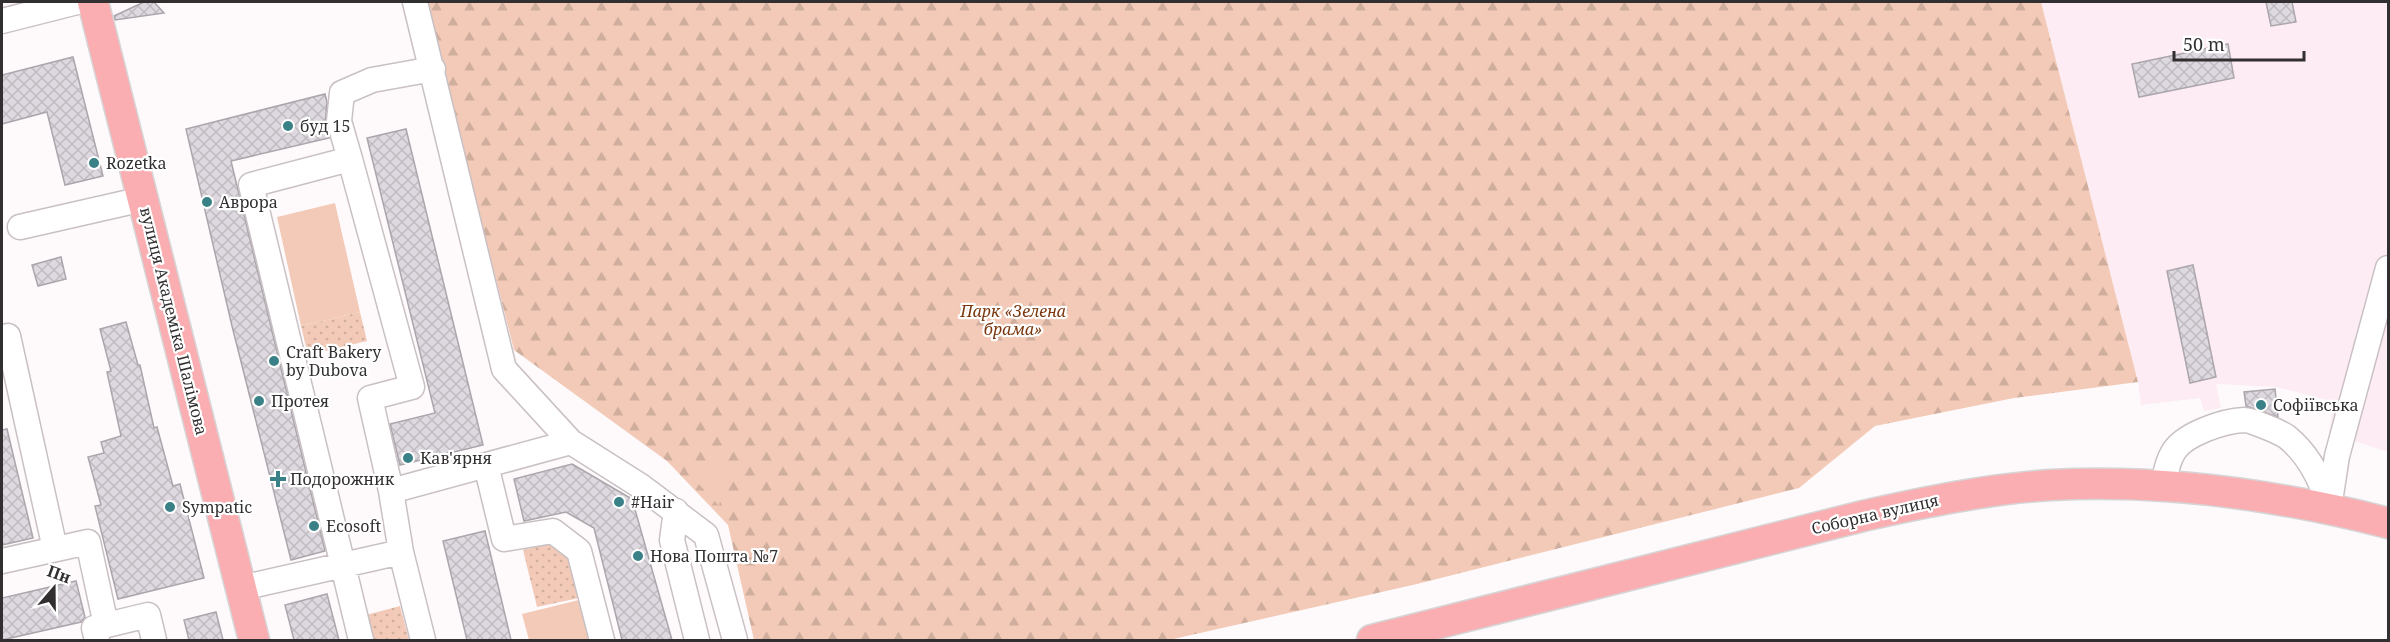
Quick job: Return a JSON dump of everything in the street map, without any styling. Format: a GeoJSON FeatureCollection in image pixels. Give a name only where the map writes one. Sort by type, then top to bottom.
{"type":"FeatureCollection","features":[{"type":"Feature","properties":{"kind":"main road","name":"вулиця Академіка Шалімова"},"geometry":{"type":"LineString","coordinates":[[93,2],[254,640]]}},
{"type":"Feature","properties":{"kind":"main road","name":"Соборна вулиця"},"geometry":{"type":"LineString","coordinates":[[1372,640],[1852,519],[1933,501],[1993,491],[2051,485],[2120,484],[2209,489],[2329,508],[2388,523]]}},
{"type":"Feature","properties":{"kind":"street"},"geometry":{"type":"LineString","coordinates":[[2,21],[77,2]]}},
{"type":"Feature","properties":{"kind":"street"},"geometry":{"type":"LineString","coordinates":[[415,2],[504,369],[571,442],[676,511],[706,535],[735,640]]}},
{"type":"Feature","properties":{"kind":"street"},"geometry":{"type":"LineString","coordinates":[[423,640],[401,552],[391,491],[370,398],[412,387],[339,121],[342,93],[372,81],[433,69]]}},
{"type":"Feature","properties":{"kind":"street"},"geometry":{"type":"LineString","coordinates":[[350,159],[251,185],[361,640]]}},
{"type":"Feature","properties":{"kind":"street"},"geometry":{"type":"LineString","coordinates":[[20,227],[143,199]]}},
{"type":"Feature","properties":{"kind":"street"},"geometry":{"type":"LineString","coordinates":[[2329,508],[2337,456],[2388,268]]}},
{"type":"Feature","properties":{"kind":"street"},"geometry":{"type":"LineString","coordinates":[[8,336],[55,549]]}},
{"type":"Feature","properties":{"kind":"street"},"geometry":{"type":"LineString","coordinates":[[2163,487],[2168,461],[2182,441],[2216,425],[2246,420],[2285,436],[2303,453],[2321,479],[2329,508]]}},
{"type":"Feature","properties":{"kind":"street"},"geometry":{"type":"LineString","coordinates":[[391,491],[571,442]]}},
{"type":"Feature","properties":{"kind":"street"},"geometry":{"type":"LineString","coordinates":[[486,465],[504,540],[553,531],[579,551],[602,640]]}},
{"type":"Feature","properties":{"kind":"street"},"geometry":{"type":"LineString","coordinates":[[676,511],[672,540],[697,640]]}},
{"type":"Feature","properties":{"kind":"street"},"geometry":{"type":"LineString","coordinates":[[2,561],[88,542],[102,633],[148,615],[154,640]]}},
{"type":"Feature","properties":{"kind":"street"},"geometry":{"type":"LineString","coordinates":[[241,588],[401,552]]}},
{"type":"Feature","properties":{"kind":"shaded area"},"geometry":{"type":"Polygon","coordinates":[[[2041,2],[2388,2],[2388,452],[2329,433],[2334,402],[2277,387],[2216,384],[2221,408],[2204,411],[2200,398],[2141,405],[2138,382],[2041,2]]]}},
{"type":"Feature","properties":{"kind":"green space","name":"Парк «Зелена брама»"},"geometry":{"type":"Polygon","coordinates":[[[425,2],[2041,2],[2138,382],[2014,398],[1875,426],[1799,488],[1417,584],[1169,640],[754,640],[728,525],[667,461],[514,350],[425,2]]]}},
{"type":"Feature","properties":{"kind":"green space"},"geometry":{"type":"Polygon","coordinates":[[[335,203],[360,312],[301,326],[277,217],[335,203]]]}},
{"type":"Feature","properties":{"kind":"green space"},"geometry":{"type":"Polygon","coordinates":[[[360,312],[367,341],[308,355],[301,326],[360,312]]]}},
{"type":"Feature","properties":{"kind":"green space"},"geometry":{"type":"Polygon","coordinates":[[[709,461],[726,468],[719,506],[693,478],[709,461]]]}},
{"type":"Feature","properties":{"kind":"green space"},"geometry":{"type":"Polygon","coordinates":[[[552,543],[565,546],[579,598],[537,607],[523,550],[552,543]]]}},
{"type":"Feature","properties":{"kind":"green space"},"geometry":{"type":"Polygon","coordinates":[[[579,600],[589,640],[529,640],[522,614],[579,600]]]}},
{"type":"Feature","properties":{"kind":"green space"},"geometry":{"type":"Polygon","coordinates":[[[400,606],[409,640],[373,640],[366,615],[400,606]]]}},
{"type":"Feature","properties":{"kind":"building"},"geometry":{"type":"Polygon","coordinates":[[[144,2],[154,2],[164,13],[115,20],[114,16],[144,2]]]}},
{"type":"Feature","properties":{"kind":"building"},"geometry":{"type":"Polygon","coordinates":[[[2266,2],[2292,2],[2296,22],[2271,26],[2266,2]]]}},
{"type":"Feature","properties":{"kind":"building"},"geometry":{"type":"Polygon","coordinates":[[[2228,44],[2234,78],[2139,97],[2132,64],[2228,44]]]}},
{"type":"Feature","properties":{"kind":"building"},"geometry":{"type":"Polygon","coordinates":[[[73,57],[103,176],[65,185],[47,112],[2,124],[2,75],[73,57]]]}},
{"type":"Feature","properties":{"kind":"building"},"geometry":{"type":"Polygon","coordinates":[[[325,94],[327,102],[325,125],[329,138],[231,161],[325,551],[291,560],[232,326],[186,129],[325,94]]]}},
{"type":"Feature","properties":{"kind":"building"},"geometry":{"type":"Polygon","coordinates":[[[406,129],[483,445],[400,465],[390,424],[435,413],[367,138],[406,129]]]}},
{"type":"Feature","properties":{"kind":"building"},"geometry":{"type":"Polygon","coordinates":[[[61,257],[66,279],[38,286],[32,265],[61,257]]]}},
{"type":"Feature","properties":{"kind":"building"},"geometry":{"type":"Polygon","coordinates":[[[2193,265],[2216,377],[2190,383],[2167,271],[2193,265]]]}},
{"type":"Feature","properties":{"kind":"building"},"geometry":{"type":"Polygon","coordinates":[[[126,322],[138,365],[140,365],[154,428],[157,427],[173,486],[180,484],[204,578],[118,599],[95,506],[101,505],[88,457],[104,453],[101,442],[121,436],[107,372],[111,371],[100,329],[126,322]]]}},
{"type":"Feature","properties":{"kind":"building","name":"Софіївська"},"geometry":{"type":"Polygon","coordinates":[[[2275,389],[2278,417],[2246,406],[2244,392],[2275,389]]]}},
{"type":"Feature","properties":{"kind":"building"},"geometry":{"type":"Polygon","coordinates":[[[7,429],[33,538],[2,545],[2,430],[7,429]]]}},
{"type":"Feature","properties":{"kind":"building"},"geometry":{"type":"Polygon","coordinates":[[[572,464],[632,499],[672,640],[622,640],[594,528],[566,512],[524,521],[514,479],[572,464]]]}},
{"type":"Feature","properties":{"kind":"building"},"geometry":{"type":"Polygon","coordinates":[[[485,531],[511,640],[467,640],[443,541],[485,531]]]}},
{"type":"Feature","properties":{"kind":"building"},"geometry":{"type":"Polygon","coordinates":[[[76,581],[85,617],[81,622],[2,640],[2,598],[76,581]]]}},
{"type":"Feature","properties":{"kind":"building"},"geometry":{"type":"Polygon","coordinates":[[[327,594],[339,640],[294,640],[285,605],[327,594]]]}},
{"type":"Feature","properties":{"kind":"building"},"geometry":{"type":"Polygon","coordinates":[[[216,612],[223,640],[189,640],[184,620],[216,612]]]}},
{"type":"Feature","properties":{"kind":"place","name":"буд 15"},"geometry":{"type":"Point","coordinates":[288,126]}},
{"type":"Feature","properties":{"kind":"place","name":"Rozetka"},"geometry":{"type":"Point","coordinates":[94,163]}},
{"type":"Feature","properties":{"kind":"place","name":"Аврора"},"geometry":{"type":"Point","coordinates":[207,202]}},
{"type":"Feature","properties":{"kind":"place","name":"Craft Bakery by Dubova"},"geometry":{"type":"Point","coordinates":[274,361]}},
{"type":"Feature","properties":{"kind":"place","name":"Протея"},"geometry":{"type":"Point","coordinates":[259,401]}},
{"type":"Feature","properties":{"kind":"place","name":"Софіївська"},"geometry":{"type":"Point","coordinates":[2261,405]}},
{"type":"Feature","properties":{"kind":"place","name":"Кав'ярня"},"geometry":{"type":"Point","coordinates":[408,458]}},
{"type":"Feature","properties":{"kind":"place","name":"Подорожник"},"geometry":{"type":"Point","coordinates":[278,479]}},
{"type":"Feature","properties":{"kind":"place","name":"#Hair"},"geometry":{"type":"Point","coordinates":[619,502]}},
{"type":"Feature","properties":{"kind":"place","name":"Sympatic"},"geometry":{"type":"Point","coordinates":[170,507]}},
{"type":"Feature","properties":{"kind":"place","name":"Ecosoft"},"geometry":{"type":"Point","coordinates":[314,526]}},
{"type":"Feature","properties":{"kind":"place","name":"Нова Пошта №7"},"geometry":{"type":"Point","coordinates":[638,556]}}]}
